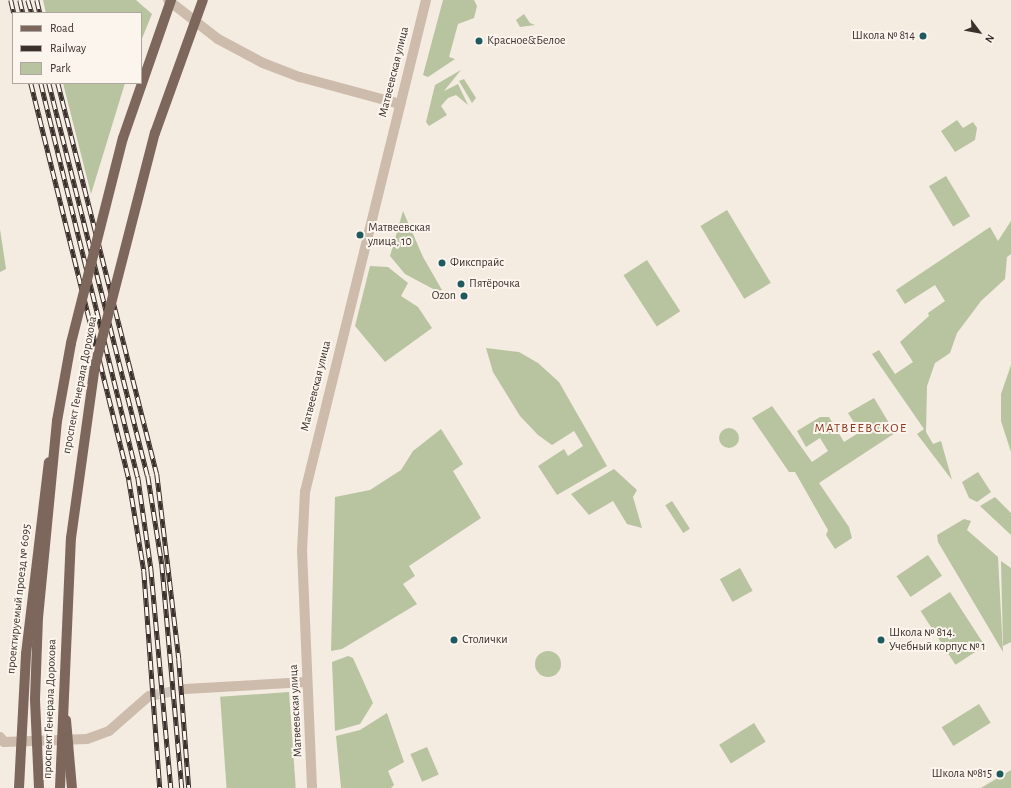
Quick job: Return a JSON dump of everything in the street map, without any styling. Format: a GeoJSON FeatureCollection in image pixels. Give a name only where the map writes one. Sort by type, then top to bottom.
{"type":"FeatureCollection","features":[{"type":"Feature","properties":{"kind":"main road","name":"проспект Генерала Дорохова"},"geometry":{"type":"LineString","coordinates":[[39,788],[35,699],[38,618],[54,437],[71,343],[117,160],[171,0]]}},
{"type":"Feature","properties":{"kind":"main road","name":"проспект Генерала Дорохова"},"geometry":{"type":"LineString","coordinates":[[60,788],[62,679],[73,515],[99,342],[155,133],[203,0]]}},
{"type":"Feature","properties":{"kind":"main road","name":"проектируемый проезд № 6095"},"geometry":{"type":"LineString","coordinates":[[19,788],[26,654],[43,494],[54,437]]}},
{"type":"Feature","properties":{"kind":"main road"},"geometry":{"type":"LineString","coordinates":[[62,679],[72,788]]}},
{"type":"Feature","properties":{"kind":"street"},"geometry":{"type":"LineString","coordinates":[[168,0],[218,39],[263,63],[300,77],[400,104]]}},
{"type":"Feature","properties":{"kind":"street","name":"Матвеевская улица"},"geometry":{"type":"LineString","coordinates":[[312,788],[302,524],[305,492],[426,0]]}},
{"type":"Feature","properties":{"kind":"street"},"geometry":{"type":"LineString","coordinates":[[186,689],[307,682]]}},
{"type":"Feature","properties":{"kind":"street"},"geometry":{"type":"LineString","coordinates":[[0,737],[4,742],[87,739],[109,731],[149,696]]}},
{"type":"Feature","properties":{"kind":"green space"},"geometry":{"type":"Polygon","coordinates":[[[43,0],[136,0],[152,14],[142,39],[142,12],[46,12],[43,0]]]}},
{"type":"Feature","properties":{"kind":"green space"},"geometry":{"type":"Polygon","coordinates":[[[443,0],[474,0],[477,6],[474,18],[458,24],[449,57],[455,59],[428,77],[423,75],[443,0]]]}},
{"type":"Feature","properties":{"kind":"green space"},"geometry":{"type":"Polygon","coordinates":[[[524,14],[530,23],[535,25],[520,27],[516,20],[524,14]]]}},
{"type":"Feature","properties":{"kind":"green space"},"geometry":{"type":"Polygon","coordinates":[[[461,70],[444,91],[458,84],[468,105],[456,95],[448,98],[441,106],[447,115],[429,126],[426,122],[435,85],[461,70]]]}},
{"type":"Feature","properties":{"kind":"green space"},"geometry":{"type":"Polygon","coordinates":[[[464,79],[476,98],[472,103],[459,81],[464,79]]]}},
{"type":"Feature","properties":{"kind":"green space"},"geometry":{"type":"Polygon","coordinates":[[[63,84],[125,84],[91,194],[63,84]]]}},
{"type":"Feature","properties":{"kind":"green space"},"geometry":{"type":"Polygon","coordinates":[[[957,120],[963,128],[973,122],[977,128],[975,140],[955,152],[941,131],[957,120]]]}},
{"type":"Feature","properties":{"kind":"green space"},"geometry":{"type":"Polygon","coordinates":[[[946,176],[970,216],[953,227],[929,186],[946,176]]]}},
{"type":"Feature","properties":{"kind":"green space"},"geometry":{"type":"Polygon","coordinates":[[[727,210],[771,283],[744,299],[700,226],[727,210]]]}},
{"type":"Feature","properties":{"kind":"green space"},"geometry":{"type":"Polygon","coordinates":[[[403,211],[423,257],[442,290],[437,291],[405,274],[390,256],[403,211]]]}},
{"type":"Feature","properties":{"kind":"green space"},"geometry":{"type":"Polygon","coordinates":[[[1011,221],[1011,254],[1007,257],[1005,279],[981,301],[957,333],[950,353],[935,363],[927,386],[926,432],[933,444],[941,441],[952,480],[917,434],[924,429],[872,354],[879,350],[895,374],[913,362],[900,342],[929,316],[928,313],[945,301],[935,285],[905,304],[896,290],[990,227],[998,241],[1011,221]]]}},
{"type":"Feature","properties":{"kind":"green space"},"geometry":{"type":"Polygon","coordinates":[[[0,229],[6,269],[0,272],[0,229]]]}},
{"type":"Feature","properties":{"kind":"green space"},"geometry":{"type":"Polygon","coordinates":[[[647,260],[680,311],[657,326],[624,275],[647,260]]]}},
{"type":"Feature","properties":{"kind":"green space"},"geometry":{"type":"Polygon","coordinates":[[[370,266],[388,267],[408,283],[401,296],[418,307],[432,328],[385,362],[355,326],[370,266]]]}},
{"type":"Feature","properties":{"kind":"green space"},"geometry":{"type":"Polygon","coordinates":[[[486,348],[519,352],[538,363],[559,382],[607,466],[557,495],[538,466],[564,449],[568,456],[583,446],[574,431],[552,445],[538,435],[520,416],[493,372],[486,348]]]}},
{"type":"Feature","properties":{"kind":"green space"},"geometry":{"type":"Polygon","coordinates":[[[1011,365],[1011,452],[1001,421],[1001,394],[1011,365]]]}},
{"type":"Feature","properties":{"kind":"green space"},"geometry":{"type":"Polygon","coordinates":[[[874,398],[895,433],[819,483],[849,527],[852,538],[835,549],[826,535],[828,530],[795,472],[789,472],[752,418],[772,406],[812,462],[828,451],[820,438],[806,447],[797,431],[820,417],[829,417],[844,442],[860,432],[848,413],[874,398]]]}},
{"type":"Feature","properties":{"kind":"green space"},"geometry":{"type":"Polygon","coordinates":[[[729,428],[736,431],[739,438],[736,445],[729,448],[722,445],[719,438],[722,431],[729,428]]]}},
{"type":"Feature","properties":{"kind":"green space"},"geometry":{"type":"Polygon","coordinates":[[[441,429],[463,464],[453,471],[481,518],[409,566],[415,576],[403,584],[417,604],[342,649],[331,651],[335,497],[370,490],[401,470],[413,451],[441,429]]]}},
{"type":"Feature","properties":{"kind":"green space"},"geometry":{"type":"Polygon","coordinates":[[[614,469],[637,490],[633,497],[642,528],[627,524],[613,501],[589,515],[571,494],[614,469]]]}},
{"type":"Feature","properties":{"kind":"green space"},"geometry":{"type":"Polygon","coordinates":[[[978,472],[991,492],[977,502],[969,498],[962,482],[978,472]]]}},
{"type":"Feature","properties":{"kind":"green space"},"geometry":{"type":"Polygon","coordinates":[[[995,497],[1011,513],[1011,535],[980,506],[995,497]]]}},
{"type":"Feature","properties":{"kind":"green space"},"geometry":{"type":"Polygon","coordinates":[[[672,501],[690,529],[683,533],[665,505],[672,501]]]}},
{"type":"Feature","properties":{"kind":"green space"},"geometry":{"type":"Polygon","coordinates":[[[964,519],[971,521],[967,530],[998,557],[1003,652],[938,542],[937,535],[964,519]]]}},
{"type":"Feature","properties":{"kind":"green space"},"geometry":{"type":"Polygon","coordinates":[[[928,555],[942,576],[910,597],[896,576],[928,555]]]}},
{"type":"Feature","properties":{"kind":"green space"},"geometry":{"type":"Polygon","coordinates":[[[1001,561],[1011,568],[1011,642],[1003,646],[1001,561]]]}},
{"type":"Feature","properties":{"kind":"green space"},"geometry":{"type":"Polygon","coordinates":[[[740,568],[753,591],[732,602],[720,579],[740,568]]]}},
{"type":"Feature","properties":{"kind":"green space"},"geometry":{"type":"Polygon","coordinates":[[[950,592],[985,646],[956,665],[921,611],[950,592]]]}},
{"type":"Feature","properties":{"kind":"green space"},"geometry":{"type":"Polygon","coordinates":[[[548,651],[557,655],[561,664],[557,673],[548,677],[539,673],[535,664],[539,655],[548,651]]]}},
{"type":"Feature","properties":{"kind":"green space"},"geometry":{"type":"Polygon","coordinates":[[[348,656],[353,658],[373,703],[360,724],[335,731],[332,662],[348,656]]]}},
{"type":"Feature","properties":{"kind":"green space"},"geometry":{"type":"Polygon","coordinates":[[[289,692],[296,788],[227,788],[220,697],[289,692]]]}},
{"type":"Feature","properties":{"kind":"green space"},"geometry":{"type":"Polygon","coordinates":[[[979,704],[991,723],[953,746],[942,727],[979,704]]]}},
{"type":"Feature","properties":{"kind":"green space"},"geometry":{"type":"Polygon","coordinates":[[[387,713],[404,762],[388,771],[394,785],[391,788],[341,788],[336,736],[360,730],[387,713]]]}},
{"type":"Feature","properties":{"kind":"green space"},"geometry":{"type":"Polygon","coordinates":[[[754,723],[766,742],[731,763],[719,745],[754,723]]]}},
{"type":"Feature","properties":{"kind":"green space"},"geometry":{"type":"Polygon","coordinates":[[[427,747],[439,775],[422,782],[410,754],[427,747]]]}},
{"type":"Feature","properties":{"kind":"green space"},"geometry":{"type":"Polygon","coordinates":[[[1011,770],[1011,788],[981,788],[1011,770]]]}},
{"type":"Feature","properties":{"kind":"tunnel"},"geometry":{"type":"LineString","coordinates":[[149,696],[185,689]]}},
{"type":"Feature","properties":{"kind":"railway"},"geometry":{"type":"LineString","coordinates":[[11,0],[14,12]]}},
{"type":"Feature","properties":{"kind":"railway"},"geometry":{"type":"LineString","coordinates":[[20,0],[23,12]]}},
{"type":"Feature","properties":{"kind":"railway"},"geometry":{"type":"LineString","coordinates":[[28,0],[32,12]]}},
{"type":"Feature","properties":{"kind":"railway"},"geometry":{"type":"LineString","coordinates":[[37,0],[40,12]]}},
{"type":"Feature","properties":{"kind":"railway"},"geometry":{"type":"LineString","coordinates":[[31,84],[129,480],[144,571],[160,788]]}},
{"type":"Feature","properties":{"kind":"railway"},"geometry":{"type":"LineString","coordinates":[[41,84],[138,477],[151,568],[171,788]]}},
{"type":"Feature","properties":{"kind":"railway"},"geometry":{"type":"LineString","coordinates":[[49,84],[148,476],[162,564],[182,788]]}},
{"type":"Feature","properties":{"kind":"railway"},"geometry":{"type":"LineString","coordinates":[[58,84],[157,474],[179,659],[189,788]]}},
{"type":"Feature","properties":{"kind":"place","name":"Школа № 814"},"geometry":{"type":"Point","coordinates":[923,36]}},
{"type":"Feature","properties":{"kind":"place","name":"Красное&Белое"},"geometry":{"type":"Point","coordinates":[479,41]}},
{"type":"Feature","properties":{"kind":"place","name":"Матвеевская улица, 10"},"geometry":{"type":"Point","coordinates":[360,235]}},
{"type":"Feature","properties":{"kind":"place","name":"Фикспрайс"},"geometry":{"type":"Point","coordinates":[442,263]}},
{"type":"Feature","properties":{"kind":"place","name":"Пятёрочка"},"geometry":{"type":"Point","coordinates":[461,284]}},
{"type":"Feature","properties":{"kind":"place","name":"Ozon"},"geometry":{"type":"Point","coordinates":[464,296]}},
{"type":"Feature","properties":{"kind":"place","name":"Столички"},"geometry":{"type":"Point","coordinates":[454,640]}},
{"type":"Feature","properties":{"kind":"place","name":"Школа № 814. Учебный корпус № 1"},"geometry":{"type":"Point","coordinates":[881,640]}},
{"type":"Feature","properties":{"kind":"place","name":"Школа №815"},"geometry":{"type":"Point","coordinates":[1000,774]}},
{"type":"Feature","properties":{"kind":"district","name":"МАТВЕЕВСКОЕ"},"geometry":{"type":"Point","coordinates":[861,429]}}]}
